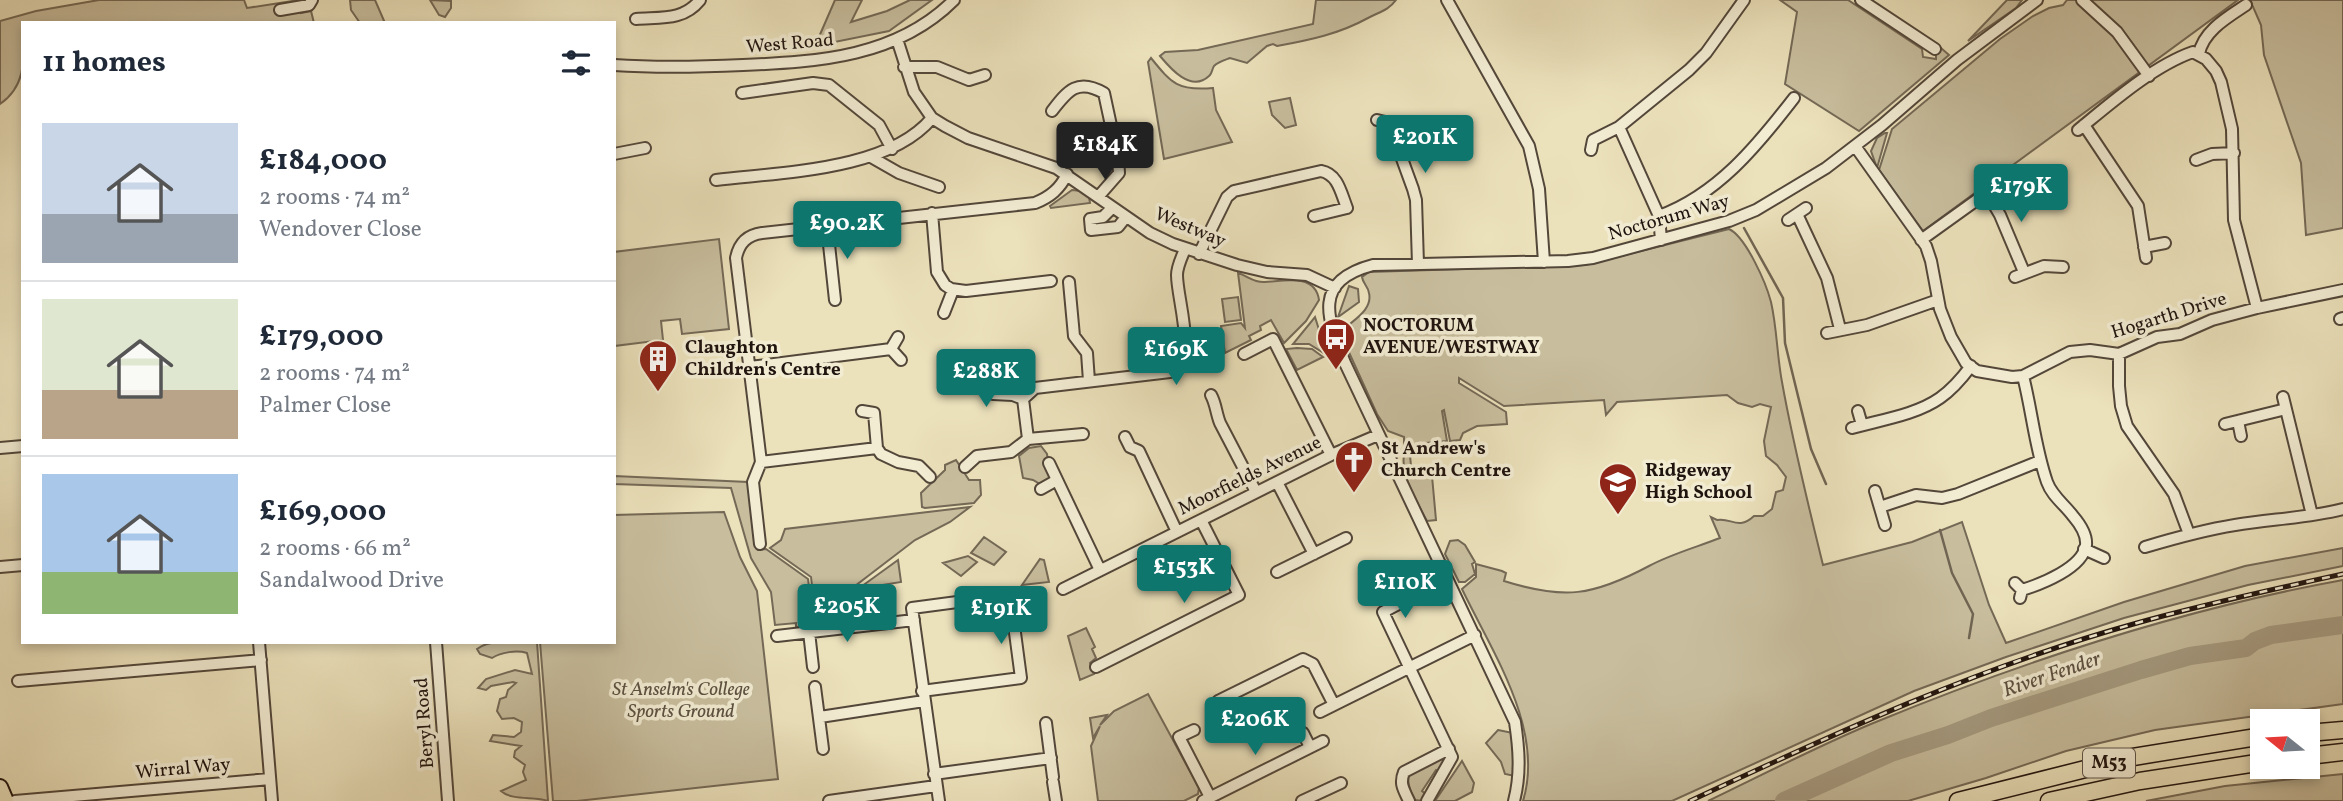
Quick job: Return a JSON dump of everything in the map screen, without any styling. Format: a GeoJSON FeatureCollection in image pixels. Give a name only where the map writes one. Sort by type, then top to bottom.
{"type":"FeatureCollection","features":[{"type":"Feature","properties":{"kind":"highway"},"geometry":{"type":"LineString","coordinates":[[2320,732],[2343,730]]}},
{"type":"Feature","properties":{"kind":"highway","name":"M53"},"geometry":{"type":"LineString","coordinates":[[1958,801],[2133,757],[2250,738]]}},
{"type":"Feature","properties":{"kind":"highway"},"geometry":{"type":"LineString","coordinates":[[2320,755],[2343,752]]}},
{"type":"Feature","properties":{"kind":"highway","name":"M53"},"geometry":{"type":"LineString","coordinates":[[2049,801],[2140,781],[2250,764]]}},
{"type":"Feature","properties":{"kind":"main road"},"geometry":{"type":"LineString","coordinates":[[0,787],[6,801]]}},
{"type":"Feature","properties":{"kind":"street"},"geometry":{"type":"LineString","coordinates":[[280,10],[309,5],[312,0]]}},
{"type":"Feature","properties":{"kind":"street"},"geometry":{"type":"LineString","coordinates":[[636,19],[682,15],[690,12],[699,0]]}},
{"type":"Feature","properties":{"kind":"street","name":"West Road"},"geometry":{"type":"LineString","coordinates":[[616,65],[673,68],[781,64],[842,58],[897,39],[937,17],[954,0]]}},
{"type":"Feature","properties":{"kind":"street"},"geometry":{"type":"LineString","coordinates":[[1447,0],[1529,146],[1539,189],[1544,262]]}},
{"type":"Feature","properties":{"kind":"street"},"geometry":{"type":"LineString","coordinates":[[1590,142],[1619,127],[1689,70],[1706,53],[1744,0]]}},
{"type":"Feature","properties":{"kind":"street"},"geometry":{"type":"LineString","coordinates":[[1861,0],[1935,49]]}},
{"type":"Feature","properties":{"kind":"street","name":"Noctorum Way"},"geometry":{"type":"LineString","coordinates":[[1335,289],[1349,273],[1373,265],[1544,262],[1593,258],[1723,223],[1756,210],[1810,178],[1855,146],[1957,60],[2037,0]]}},
{"type":"Feature","properties":{"kind":"street"},"geometry":{"type":"LineString","coordinates":[[2082,0],[2117,33],[2149,76]]}},
{"type":"Feature","properties":{"kind":"street"},"geometry":{"type":"LineString","coordinates":[[2199,54],[2200,44],[2213,30],[2246,5]]}},
{"type":"Feature","properties":{"kind":"street","name":"Westway"},"geometry":{"type":"LineString","coordinates":[[897,39],[914,92],[932,118],[968,138],[1056,167],[1150,233],[1185,249],[1267,272],[1307,275],[1335,289]]}},
{"type":"Feature","properties":{"kind":"street"},"geometry":{"type":"LineString","coordinates":[[2165,243],[2145,252],[2138,206],[2081,127],[2149,76],[2178,57],[2193,52],[2199,54],[2216,71],[2221,82],[2232,128],[2234,220],[2258,308]]}},
{"type":"Feature","properties":{"kind":"street"},"geometry":{"type":"LineString","coordinates":[[904,67],[937,67],[969,80],[985,75]]}},
{"type":"Feature","properties":{"kind":"street"},"geometry":{"type":"LineString","coordinates":[[742,93],[813,83],[829,85],[873,118],[892,149]]}},
{"type":"Feature","properties":{"kind":"street"},"geometry":{"type":"LineString","coordinates":[[1052,111],[1072,89],[1092,86],[1104,93],[1119,173],[1098,197]]}},
{"type":"Feature","properties":{"kind":"street"},"geometry":{"type":"LineString","coordinates":[[1659,216],[1679,209],[1726,176],[1794,98]]}},
{"type":"Feature","properties":{"kind":"street"},"geometry":{"type":"LineString","coordinates":[[1389,123],[1396,113]]}},
{"type":"Feature","properties":{"kind":"street"},"geometry":{"type":"LineString","coordinates":[[716,180],[871,157],[911,138],[932,118]]}},
{"type":"Feature","properties":{"kind":"street"},"geometry":{"type":"LineString","coordinates":[[1377,120],[1389,123]]}},
{"type":"Feature","properties":{"kind":"street"},"geometry":{"type":"LineString","coordinates":[[1389,123],[1416,200],[1418,264]]}},
{"type":"Feature","properties":{"kind":"street"},"geometry":{"type":"LineString","coordinates":[[1619,127],[1659,216],[1661,240]]}},
{"type":"Feature","properties":{"kind":"street"},"geometry":{"type":"LineString","coordinates":[[1855,146],[1921,240],[1931,261],[1938,300],[1951,337],[1966,363],[1977,370],[1997,375],[2023,376],[2040,461],[2048,486],[2083,531],[2086,544],[2082,555],[2061,573],[2041,584],[2019,590]]}},
{"type":"Feature","properties":{"kind":"street"},"geometry":{"type":"LineString","coordinates":[[616,154],[645,148]]}},
{"type":"Feature","properties":{"kind":"street"},"geometry":{"type":"LineString","coordinates":[[2196,160],[2234,153]]}},
{"type":"Feature","properties":{"kind":"street"},"geometry":{"type":"LineString","coordinates":[[871,157],[900,173],[939,187]]}},
{"type":"Feature","properties":{"kind":"street"},"geometry":{"type":"LineString","coordinates":[[1199,254],[1227,197],[1242,188],[1321,171],[1329,172],[1336,180],[1347,208],[1314,216]]}},
{"type":"Feature","properties":{"kind":"street"},"geometry":{"type":"LineString","coordinates":[[760,544],[753,482],[761,462],[736,258],[742,243],[755,234],[1035,203],[1049,197],[1063,184],[1067,174]]}},
{"type":"Feature","properties":{"kind":"street"},"geometry":{"type":"LineString","coordinates":[[1921,240],[2006,179]]}},
{"type":"Feature","properties":{"kind":"street"},"geometry":{"type":"LineString","coordinates":[[1987,194],[2000,215],[2019,274],[2058,266],[2055,251]]}},
{"type":"Feature","properties":{"kind":"street"},"geometry":{"type":"LineString","coordinates":[[1112,208],[1103,217],[1090,219],[1091,230],[1118,227],[1126,217]]}},
{"type":"Feature","properties":{"kind":"street"},"geometry":{"type":"LineString","coordinates":[[932,213],[937,272],[945,285],[953,290],[966,291],[1051,281]]}},
{"type":"Feature","properties":{"kind":"street"},"geometry":{"type":"LineString","coordinates":[[1797,214],[1827,278],[1840,329]]}},
{"type":"Feature","properties":{"kind":"street"},"geometry":{"type":"LineString","coordinates":[[827,226],[835,300]]}},
{"type":"Feature","properties":{"kind":"street"},"geometry":{"type":"LineString","coordinates":[[1023,399],[1035,388],[1170,372],[1179,367],[1186,352],[1177,276],[1185,249]]}},
{"type":"Feature","properties":{"kind":"street"},"geometry":{"type":"LineString","coordinates":[[1069,282],[1074,336],[1087,353],[1089,381]]}},
{"type":"Feature","properties":{"kind":"street"},"geometry":{"type":"LineString","coordinates":[[1335,289],[1328,310],[1332,330],[1378,435],[1515,722],[1520,753],[1514,801]]}},
{"type":"Feature","properties":{"kind":"street"},"geometry":{"type":"LineString","coordinates":[[944,313],[953,290]]}},
{"type":"Feature","properties":{"kind":"street","name":"Hogarth Drive"},"geometry":{"type":"LineString","coordinates":[[2023,376],[2070,352],[2090,350],[2119,354],[2157,337],[2180,334],[2212,320],[2343,290]]}},
{"type":"Feature","properties":{"kind":"street"},"geometry":{"type":"LineString","coordinates":[[1827,333],[1867,325],[1938,300]]}},
{"type":"Feature","properties":{"kind":"street"},"geometry":{"type":"LineString","coordinates":[[891,349],[898,337]]}},
{"type":"Feature","properties":{"kind":"street"},"geometry":{"type":"LineString","coordinates":[[1244,354],[1273,339],[1331,455]]}},
{"type":"Feature","properties":{"kind":"street"},"geometry":{"type":"LineString","coordinates":[[750,367],[891,349]]}},
{"type":"Feature","properties":{"kind":"street"},"geometry":{"type":"LineString","coordinates":[[891,349],[901,360]]}},
{"type":"Feature","properties":{"kind":"street"},"geometry":{"type":"LineString","coordinates":[[2119,354],[2121,406],[2127,426],[2174,494],[2189,534]]}},
{"type":"Feature","properties":{"kind":"street"},"geometry":{"type":"LineString","coordinates":[[1858,411],[1857,427],[1920,408],[1938,400],[1953,388],[1971,366]]}},
{"type":"Feature","properties":{"kind":"street"},"geometry":{"type":"LineString","coordinates":[[990,378],[993,394],[1013,395],[1023,399]]}},
{"type":"Feature","properties":{"kind":"street"},"geometry":{"type":"LineString","coordinates":[[1211,395],[1216,404],[1210,415],[1256,492]]}},
{"type":"Feature","properties":{"kind":"street"},"geometry":{"type":"LineString","coordinates":[[2283,397],[2312,515]]}},
{"type":"Feature","properties":{"kind":"street"},"geometry":{"type":"LineString","coordinates":[[1023,399],[1028,439]]}},
{"type":"Feature","properties":{"kind":"street"},"geometry":{"type":"LineString","coordinates":[[2225,424],[2286,409]]}},
{"type":"Feature","properties":{"kind":"street"},"geometry":{"type":"LineString","coordinates":[[862,411],[880,411],[877,448],[886,458],[919,466],[930,477]]}},
{"type":"Feature","properties":{"kind":"street"},"geometry":{"type":"LineString","coordinates":[[2238,421],[2241,436]]}},
{"type":"Feature","properties":{"kind":"street"},"geometry":{"type":"LineString","coordinates":[[965,467],[977,457],[1010,452],[1028,439],[1083,434]]}},
{"type":"Feature","properties":{"kind":"street","name":"Moorfields Avenue"},"geometry":{"type":"LineString","coordinates":[[1063,589],[1331,455],[1378,435]]}},
{"type":"Feature","properties":{"kind":"street"},"geometry":{"type":"LineString","coordinates":[[1125,437],[1130,447],[1144,449],[1177,532]]}},
{"type":"Feature","properties":{"kind":"street"},"geometry":{"type":"LineString","coordinates":[[0,448],[21,446]]}},
{"type":"Feature","properties":{"kind":"street"},"geometry":{"type":"LineString","coordinates":[[761,462],[877,448]]}},
{"type":"Feature","properties":{"kind":"street"},"geometry":{"type":"LineString","coordinates":[[1880,507],[1916,495],[1942,498],[2040,461]]}},
{"type":"Feature","properties":{"kind":"street"},"geometry":{"type":"LineString","coordinates":[[1049,463],[1100,570]]}},
{"type":"Feature","properties":{"kind":"street"},"geometry":{"type":"LineString","coordinates":[[1041,489],[1058,480]]}},
{"type":"Feature","properties":{"kind":"street"},"geometry":{"type":"LineString","coordinates":[[1277,482],[1314,554]]}},
{"type":"Feature","properties":{"kind":"street"},"geometry":{"type":"LineString","coordinates":[[1976,487],[1979,500]]}},
{"type":"Feature","properties":{"kind":"street"},"geometry":{"type":"LineString","coordinates":[[1875,491],[1885,525]]}},
{"type":"Feature","properties":{"kind":"street"},"geometry":{"type":"LineString","coordinates":[[2145,547],[2189,534],[2343,509]]}},
{"type":"Feature","properties":{"kind":"street"},"geometry":{"type":"LineString","coordinates":[[1096,667],[1239,595],[1201,520]]}},
{"type":"Feature","properties":{"kind":"street"},"geometry":{"type":"LineString","coordinates":[[1277,572],[1346,538]]}},
{"type":"Feature","properties":{"kind":"street"},"geometry":{"type":"LineString","coordinates":[[2084,549],[2104,558]]}},
{"type":"Feature","properties":{"kind":"street"},"geometry":{"type":"LineString","coordinates":[[0,567],[21,565]]}},
{"type":"Feature","properties":{"kind":"street"},"geometry":{"type":"LineString","coordinates":[[1427,801],[1452,757],[1383,612],[1434,586]]}},
{"type":"Feature","properties":{"kind":"street"},"geometry":{"type":"LineString","coordinates":[[820,717],[923,696],[1021,678],[1010,594],[912,608],[923,696],[939,801]]}},
{"type":"Feature","properties":{"kind":"street"},"geometry":{"type":"LineString","coordinates":[[777,636],[914,620]]}},
{"type":"Feature","properties":{"kind":"street"},"geometry":{"type":"LineString","coordinates":[[809,632],[813,667]]}},
{"type":"Feature","properties":{"kind":"street"},"geometry":{"type":"LineString","coordinates":[[1320,712],[1475,635]]}},
{"type":"Feature","properties":{"kind":"street"},"geometry":{"type":"LineString","coordinates":[[259,644],[272,801]]}},
{"type":"Feature","properties":{"kind":"street","name":"Beryl Road"},"geometry":{"type":"LineString","coordinates":[[436,644],[448,801]]}},
{"type":"Feature","properties":{"kind":"street"},"geometry":{"type":"LineString","coordinates":[[1218,701],[1303,659],[1314,663],[1334,705]]}},
{"type":"Feature","properties":{"kind":"street"},"geometry":{"type":"LineString","coordinates":[[18,681],[261,660]]}},
{"type":"Feature","properties":{"kind":"street"},"geometry":{"type":"LineString","coordinates":[[815,687],[823,749]]}},
{"type":"Feature","properties":{"kind":"street"},"geometry":{"type":"LineString","coordinates":[[1229,695],[1235,706]]}},
{"type":"Feature","properties":{"kind":"street"},"geometry":{"type":"LineString","coordinates":[[1046,723],[1056,801]]}},
{"type":"Feature","properties":{"kind":"street"},"geometry":{"type":"LineString","coordinates":[[1194,730],[1176,732],[1206,799],[1323,741]]}},
{"type":"Feature","properties":{"kind":"street"},"geometry":{"type":"LineString","coordinates":[[1303,733],[1310,747]]}},
{"type":"Feature","properties":{"kind":"street"},"geometry":{"type":"LineString","coordinates":[[1409,801],[1400,780],[1404,772],[1449,749]]}},
{"type":"Feature","properties":{"kind":"street"},"geometry":{"type":"LineString","coordinates":[[829,801],[1051,758]]}},
{"type":"Feature","properties":{"kind":"street","name":"Wirral Way"},"geometry":{"type":"LineString","coordinates":[[15,801],[270,779]]}},
{"type":"Feature","properties":{"kind":"street"},"geometry":{"type":"LineString","coordinates":[[1303,801],[1341,783]]}},
{"type":"Feature","properties":{"kind":"green space"},"geometry":{"type":"Polygon","coordinates":[[[99,0],[244,0],[247,8],[299,0],[301,13],[311,11],[314,21],[21,21],[20,78],[16,87],[0,104],[0,21],[36,11],[99,0]]]}},
{"type":"Feature","properties":{"kind":"green space"},"geometry":{"type":"Polygon","coordinates":[[[350,0],[375,0],[384,21],[359,21],[351,10],[350,0]]]}},
{"type":"Feature","properties":{"kind":"green space"},"geometry":{"type":"Polygon","coordinates":[[[430,0],[451,1],[451,8],[445,17],[439,15],[430,0]]]}},
{"type":"Feature","properties":{"kind":"green space"},"geometry":{"type":"Polygon","coordinates":[[[835,0],[862,0],[851,22],[887,11],[910,0],[932,0],[889,31],[815,46],[835,0]]]}},
{"type":"Feature","properties":{"kind":"green space"},"geometry":{"type":"Polygon","coordinates":[[[1316,0],[1396,0],[1384,10],[1335,32],[1289,44],[1267,46],[1247,63],[1230,58],[1222,61],[1214,66],[1210,75],[1202,81],[1195,82],[1182,77],[1160,56],[1165,52],[1198,50],[1313,24],[1316,0]]]}},
{"type":"Feature","properties":{"kind":"green space"},"geometry":{"type":"Polygon","coordinates":[[[1780,0],[1848,0],[1922,49],[1923,57],[1936,59],[1936,52],[1941,48],[1949,55],[1859,131],[1785,84],[1797,12],[1780,0]]]}},
{"type":"Feature","properties":{"kind":"green space"},"geometry":{"type":"Polygon","coordinates":[[[2007,0],[2022,0],[2016,8],[1968,41],[2007,0]]]}},
{"type":"Feature","properties":{"kind":"green space"},"geometry":{"type":"Polygon","coordinates":[[[2067,0],[2238,0],[1923,231],[1879,170],[1892,129],[2000,39],[2033,16],[2063,5],[2067,0]]]}},
{"type":"Feature","properties":{"kind":"green space"},"geometry":{"type":"Polygon","coordinates":[[[2250,0],[2343,0],[2343,228],[2306,235],[2301,163],[2264,55],[2261,25],[2250,0]]]}},
{"type":"Feature","properties":{"kind":"green space"},"geometry":{"type":"Polygon","coordinates":[[[1151,58],[1177,84],[1191,88],[1213,88],[1216,110],[1232,142],[1164,159],[1148,62],[1151,58]]]}},
{"type":"Feature","properties":{"kind":"green space"},"geometry":{"type":"Polygon","coordinates":[[[1290,98],[1296,125],[1285,128],[1272,115],[1269,102],[1290,98]]]}},
{"type":"Feature","properties":{"kind":"green space"},"geometry":{"type":"Polygon","coordinates":[[[1885,133],[1877,168],[1871,151],[1877,138],[1885,133]]]}},
{"type":"Feature","properties":{"kind":"green space"},"geometry":{"type":"Polygon","coordinates":[[[1072,190],[1081,191],[1089,197],[1090,203],[1051,208],[1050,206],[1072,190]]]}},
{"type":"Feature","properties":{"kind":"green space","name":"Ridgeway High School"},"geometry":{"type":"Polygon","coordinates":[[[1729,229],[1748,251],[1771,302],[1786,405],[1823,565],[1912,542],[1962,522],[1989,605],[2006,643],[2124,602],[2245,566],[2343,548],[2343,566],[2248,585],[2124,618],[2006,657],[1914,691],[1672,801],[1523,801],[1528,774],[1527,746],[1521,719],[1500,665],[1462,589],[1476,577],[1476,564],[1502,571],[1506,573],[1504,581],[1525,587],[1561,593],[1578,592],[1611,584],[1666,558],[1720,538],[1711,517],[1743,523],[1754,516],[1763,516],[1772,509],[1776,492],[1783,490],[1786,477],[1766,456],[1764,441],[1771,407],[1760,404],[1752,407],[1738,403],[1727,395],[1617,402],[1606,415],[1604,400],[1504,406],[1459,378],[1459,383],[1506,412],[1507,424],[1477,426],[1463,433],[1460,440],[1450,441],[1444,410],[1447,441],[1404,445],[1404,437],[1388,431],[1377,414],[1342,337],[1343,330],[1368,305],[1369,293],[1362,277],[1369,272],[1585,265],[1729,229]]]}},
{"type":"Feature","properties":{"kind":"green space"},"geometry":{"type":"Polygon","coordinates":[[[719,239],[729,329],[682,334],[680,319],[661,321],[663,340],[616,346],[616,252],[719,239]]]}},
{"type":"Feature","properties":{"kind":"green space"},"geometry":{"type":"Polygon","coordinates":[[[1238,273],[1261,282],[1305,282],[1316,291],[1319,300],[1306,321],[1284,343],[1271,320],[1260,326],[1261,330],[1249,336],[1251,340],[1225,353],[1221,326],[1241,323],[1245,328],[1238,273]]]}},
{"type":"Feature","properties":{"kind":"green space"},"geometry":{"type":"Polygon","coordinates":[[[1349,286],[1358,289],[1359,302],[1338,317],[1349,286]]]}},
{"type":"Feature","properties":{"kind":"green space"},"geometry":{"type":"Polygon","coordinates":[[[1238,297],[1241,320],[1225,322],[1222,299],[1238,297]]]}},
{"type":"Feature","properties":{"kind":"green space"},"geometry":{"type":"Polygon","coordinates":[[[1315,317],[1327,355],[1309,344],[1293,344],[1315,317]]]}},
{"type":"Feature","properties":{"kind":"green space"},"geometry":{"type":"Polygon","coordinates":[[[1176,336],[1175,360],[1168,366],[1153,368],[1152,360],[1158,359],[1156,339],[1176,336]]]}},
{"type":"Feature","properties":{"kind":"green space"},"geometry":{"type":"Polygon","coordinates":[[[1286,349],[1312,349],[1323,357],[1297,370],[1286,349]]]}},
{"type":"Feature","properties":{"kind":"green space"},"geometry":{"type":"Polygon","coordinates":[[[1041,446],[1047,454],[1050,475],[1049,479],[1040,484],[1023,478],[1019,456],[1029,448],[1041,446]]]}},
{"type":"Feature","properties":{"kind":"green space"},"geometry":{"type":"Polygon","coordinates":[[[1460,446],[1461,450],[1410,455],[1412,477],[1432,476],[1436,520],[1427,521],[1406,477],[1405,450],[1460,446]]]}},
{"type":"Feature","properties":{"kind":"green space"},"geometry":{"type":"Polygon","coordinates":[[[956,460],[969,480],[980,480],[981,495],[974,503],[922,507],[921,493],[945,470],[945,465],[956,460]]]}},
{"type":"Feature","properties":{"kind":"green space"},"geometry":{"type":"Polygon","coordinates":[[[616,476],[748,482],[756,548],[766,549],[808,579],[814,625],[775,625],[771,592],[751,558],[731,488],[616,484],[616,476]]]}},
{"type":"Feature","properties":{"kind":"green space"},"geometry":{"type":"Polygon","coordinates":[[[970,507],[950,522],[915,540],[851,589],[813,594],[811,577],[770,548],[781,540],[785,529],[970,507]]]}},
{"type":"Feature","properties":{"kind":"green space","name":"St Anselm's College Sports Ground"},"geometry":{"type":"Polygon","coordinates":[[[724,512],[740,557],[757,591],[778,779],[577,801],[553,801],[540,644],[616,644],[616,515],[724,512]]]}},
{"type":"Feature","properties":{"kind":"green space"},"geometry":{"type":"Polygon","coordinates":[[[984,537],[1006,552],[994,565],[971,553],[984,537]]]}},
{"type":"Feature","properties":{"kind":"green space"},"geometry":{"type":"Polygon","coordinates":[[[1458,540],[1465,545],[1475,562],[1472,564],[1475,574],[1465,582],[1459,582],[1445,554],[1450,541],[1458,540]]]}},
{"type":"Feature","properties":{"kind":"green space"},"geometry":{"type":"Polygon","coordinates":[[[968,556],[977,562],[961,576],[943,563],[968,556]]]}},
{"type":"Feature","properties":{"kind":"green space"},"geometry":{"type":"Polygon","coordinates":[[[1040,559],[1044,560],[1049,582],[1022,585],[1040,559]]]}},
{"type":"Feature","properties":{"kind":"green space"},"geometry":{"type":"Polygon","coordinates":[[[898,560],[901,582],[858,589],[898,560]]]}},
{"type":"Feature","properties":{"kind":"green space"},"geometry":{"type":"Polygon","coordinates":[[[2343,580],[2343,704],[2307,709],[2250,709],[2250,717],[2155,730],[2066,751],[1908,801],[1708,801],[1871,724],[1986,679],[2163,622],[2343,580]]]}},
{"type":"Feature","properties":{"kind":"green space"},"geometry":{"type":"Polygon","coordinates":[[[1086,628],[1095,647],[1092,649],[1096,658],[1090,663],[1094,674],[1080,680],[1068,636],[1086,628]]]}},
{"type":"Feature","properties":{"kind":"green space"},"geometry":{"type":"Polygon","coordinates":[[[537,644],[548,801],[511,796],[501,791],[526,780],[523,772],[525,765],[514,757],[515,751],[521,746],[490,741],[493,735],[514,737],[521,732],[522,722],[514,718],[502,719],[497,711],[500,699],[506,697],[508,690],[516,683],[491,686],[486,690],[478,688],[486,679],[515,670],[532,674],[527,653],[509,652],[492,658],[480,654],[477,649],[483,646],[537,644]]]}},
{"type":"Feature","properties":{"kind":"green space"},"geometry":{"type":"Polygon","coordinates":[[[1148,694],[1199,788],[1198,794],[1184,801],[1098,801],[1091,746],[1100,726],[1093,738],[1090,718],[1107,715],[1100,725],[1114,711],[1148,694]]]}},
{"type":"Feature","properties":{"kind":"green space"},"geometry":{"type":"Polygon","coordinates":[[[1498,730],[1513,733],[1515,776],[1505,774],[1501,762],[1486,743],[1498,730]]]}},
{"type":"Feature","properties":{"kind":"green space"},"geometry":{"type":"Polygon","coordinates":[[[1442,758],[1447,759],[1442,773],[1436,770],[1422,791],[1427,795],[1423,801],[1415,800],[1408,782],[1409,776],[1417,769],[1442,758]]]}},
{"type":"Feature","properties":{"kind":"green space"},"geometry":{"type":"Polygon","coordinates":[[[1462,761],[1474,783],[1472,792],[1455,801],[1435,801],[1462,761]]]}},
{"type":"Feature","properties":{"kind":"green space"},"geometry":{"type":"Polygon","coordinates":[[[2343,774],[2343,801],[2146,801],[2225,786],[2320,779],[2320,776],[2343,774]]]}},
{"type":"Feature","properties":{"kind":"waterway"},"geometry":{"type":"LineString","coordinates":[[1744,228],[1783,298],[1785,343],[1811,449],[1826,484]]}},
{"type":"Feature","properties":{"kind":"waterway"},"geometry":{"type":"LineString","coordinates":[[1940,530],[1952,573],[1973,614],[1969,638]]}},
{"type":"Feature","properties":{"kind":"waterway","name":"River Fender"},"geometry":{"type":"LineString","coordinates":[[1784,801],[1891,753],[2141,670],[2190,656],[2246,648],[2271,635],[2343,625]]}},
{"type":"Feature","properties":{"kind":"railway"},"geometry":{"type":"LineString","coordinates":[[1690,801],[1854,726],[2022,659],[2163,616],[2343,574]]}},
{"type":"Feature","properties":{"kind":"place","name":"NOCTORUM AVENUE/WESTWAY"},"geometry":{"type":"Point","coordinates":[1336,371]}},
{"type":"Feature","properties":{"kind":"place","name":"Claughton Children's Centre"},"geometry":{"type":"Point","coordinates":[658,393]}},
{"type":"Feature","properties":{"kind":"place","name":"St Andrew's Church Centre"},"geometry":{"type":"Point","coordinates":[1354,494]}},
{"type":"Feature","properties":{"kind":"place","name":"Ridgeway High School"},"geometry":{"type":"Point","coordinates":[1618,516]}}]}
